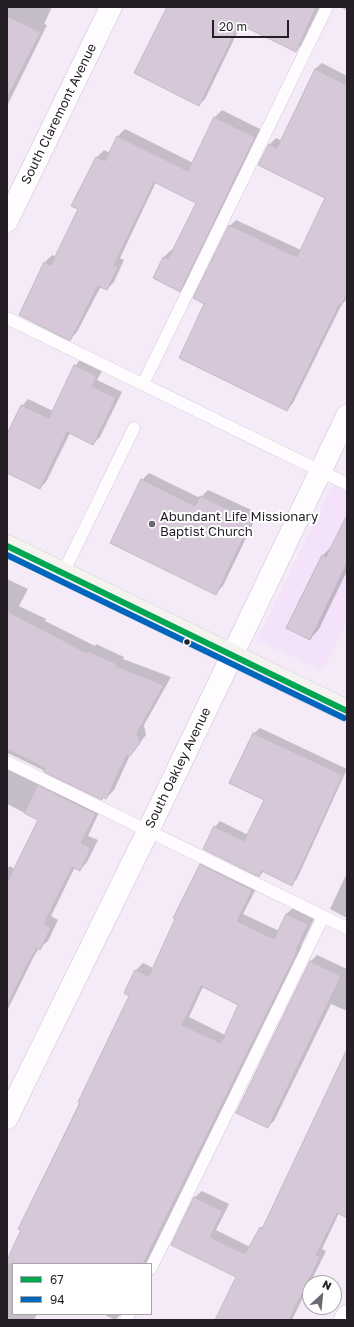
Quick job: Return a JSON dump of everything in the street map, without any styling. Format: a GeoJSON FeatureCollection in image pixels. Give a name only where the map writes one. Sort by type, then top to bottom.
{"type":"FeatureCollection","features":[{"type":"Feature","properties":{"kind":"street","name":"South Claremont Avenue"},"geometry":{"type":"LineString","coordinates":[[7,221],[110,7]]}},
{"type":"Feature","properties":{"kind":"street","name":"South Oakley Avenue"},"geometry":{"type":"LineString","coordinates":[[7,1118],[148,831],[347,416]]}},
{"type":"Feature","properties":{"kind":"street"},"geometry":{"type":"LineString","coordinates":[[7,546],[347,711]]}},
{"type":"Feature","properties":{"kind":"street"},"geometry":{"type":"LineString","coordinates":[[345,1320],[347,1316]]}},
{"type":"Feature","properties":{"kind":"lane"},"geometry":{"type":"LineString","coordinates":[[143,384],[327,7]]}},
{"type":"Feature","properties":{"kind":"lane"},"geometry":{"type":"LineString","coordinates":[[7,318],[347,484]]}},
{"type":"Feature","properties":{"kind":"lane"},"geometry":{"type":"LineString","coordinates":[[63,573],[134,428]]}},
{"type":"Feature","properties":{"kind":"lane"},"geometry":{"type":"LineString","coordinates":[[7,762],[347,928]]}},
{"type":"Feature","properties":{"kind":"lane"},"geometry":{"type":"LineString","coordinates":[[152,1266],[323,917]]}},
{"type":"Feature","properties":{"kind":"shaded area"},"geometry":{"type":"Polygon","coordinates":[[[335,479],[347,484],[347,621],[322,671],[257,640],[335,479]]]}},
{"type":"Feature","properties":{"kind":"building"},"geometry":{"type":"Polygon","coordinates":[[[167,7],[316,7],[296,52],[239,24],[199,106],[134,73],[167,7]]]}},
{"type":"Feature","properties":{"kind":"building"},"geometry":{"type":"Polygon","coordinates":[[[7,16],[41,32],[7,98],[7,16]]]}},
{"type":"Feature","properties":{"kind":"building"},"geometry":{"type":"Polygon","coordinates":[[[315,69],[347,85],[347,294],[341,306],[339,305],[287,411],[179,358],[204,304],[193,298],[229,225],[297,257],[325,198],[258,165],[269,144],[277,148],[315,69]]]}},
{"type":"Feature","properties":{"kind":"building"},"geometry":{"type":"Polygon","coordinates":[[[214,117],[255,137],[180,292],[153,278],[163,257],[168,259],[196,203],[154,182],[114,265],[118,267],[107,290],[98,286],[70,341],[19,315],[44,262],[51,265],[78,209],[71,206],[96,157],[105,161],[117,136],[188,171],[214,117]]]}},
{"type":"Feature","properties":{"kind":"building"},"geometry":{"type":"Polygon","coordinates":[[[74,365],[97,376],[92,386],[116,398],[93,445],[67,432],[40,489],[7,473],[7,434],[21,405],[49,418],[74,365]]]}},
{"type":"Feature","properties":{"kind":"building"},"geometry":{"type":"Polygon","coordinates":[[[141,479],[195,506],[200,496],[252,520],[216,595],[110,543],[141,479]]]}},
{"type":"Feature","properties":{"kind":"building"},"geometry":{"type":"Polygon","coordinates":[[[347,515],[347,563],[310,640],[286,628],[322,555],[326,557],[347,515]]]}},
{"type":"Feature","properties":{"kind":"building"},"geometry":{"type":"Polygon","coordinates":[[[7,611],[87,653],[88,651],[117,664],[116,666],[164,685],[137,733],[140,743],[130,756],[127,755],[106,799],[103,797],[102,800],[44,772],[45,769],[37,764],[7,749],[7,611]]]}},
{"type":"Feature","properties":{"kind":"building"},"geometry":{"type":"Polygon","coordinates":[[[253,733],[343,775],[292,886],[262,871],[259,877],[203,849],[214,826],[244,841],[264,800],[229,783],[253,733]]]}},
{"type":"Feature","properties":{"kind":"building"},"geometry":{"type":"Polygon","coordinates":[[[38,785],[96,814],[81,843],[91,848],[80,871],[72,867],[44,924],[51,928],[40,950],[37,948],[26,967],[7,1006],[7,883],[38,820],[24,813],[38,785]]]}},
{"type":"Feature","properties":{"kind":"building"},"geometry":{"type":"Polygon","coordinates":[[[200,864],[252,890],[237,921],[274,939],[286,914],[308,924],[295,953],[296,954],[143,1263],[7,1264],[7,1260],[21,1230],[18,1229],[80,1103],[78,1102],[129,996],[124,993],[135,970],[149,976],[175,919],[173,918],[200,864]],[[201,986],[182,1025],[221,1043],[238,1005],[201,986]]]}},
{"type":"Feature","properties":{"kind":"building"},"geometry":{"type":"Polygon","coordinates":[[[310,961],[341,976],[268,1128],[236,1113],[310,961]]]}},
{"type":"Feature","properties":{"kind":"building"},"geometry":{"type":"Polygon","coordinates":[[[347,1049],[347,1218],[337,1213],[316,1255],[320,1257],[311,1275],[302,1275],[302,1294],[289,1320],[215,1320],[236,1277],[171,1245],[194,1197],[223,1211],[210,1237],[245,1254],[260,1227],[262,1229],[347,1049]]]}},
{"type":"Feature","properties":{"kind":"transit line","name":"67"},"geometry":{"type":"LineString","coordinates":[[7,546],[347,711]]}},
{"type":"Feature","properties":{"kind":"transit line","name":"94"},"geometry":{"type":"LineString","coordinates":[[7,555],[344,718]]}},
{"type":"Feature","properties":{"kind":"place","name":"Abundant Life Missionary Baptist Church"},"geometry":{"type":"Point","coordinates":[152,524]}}]}
